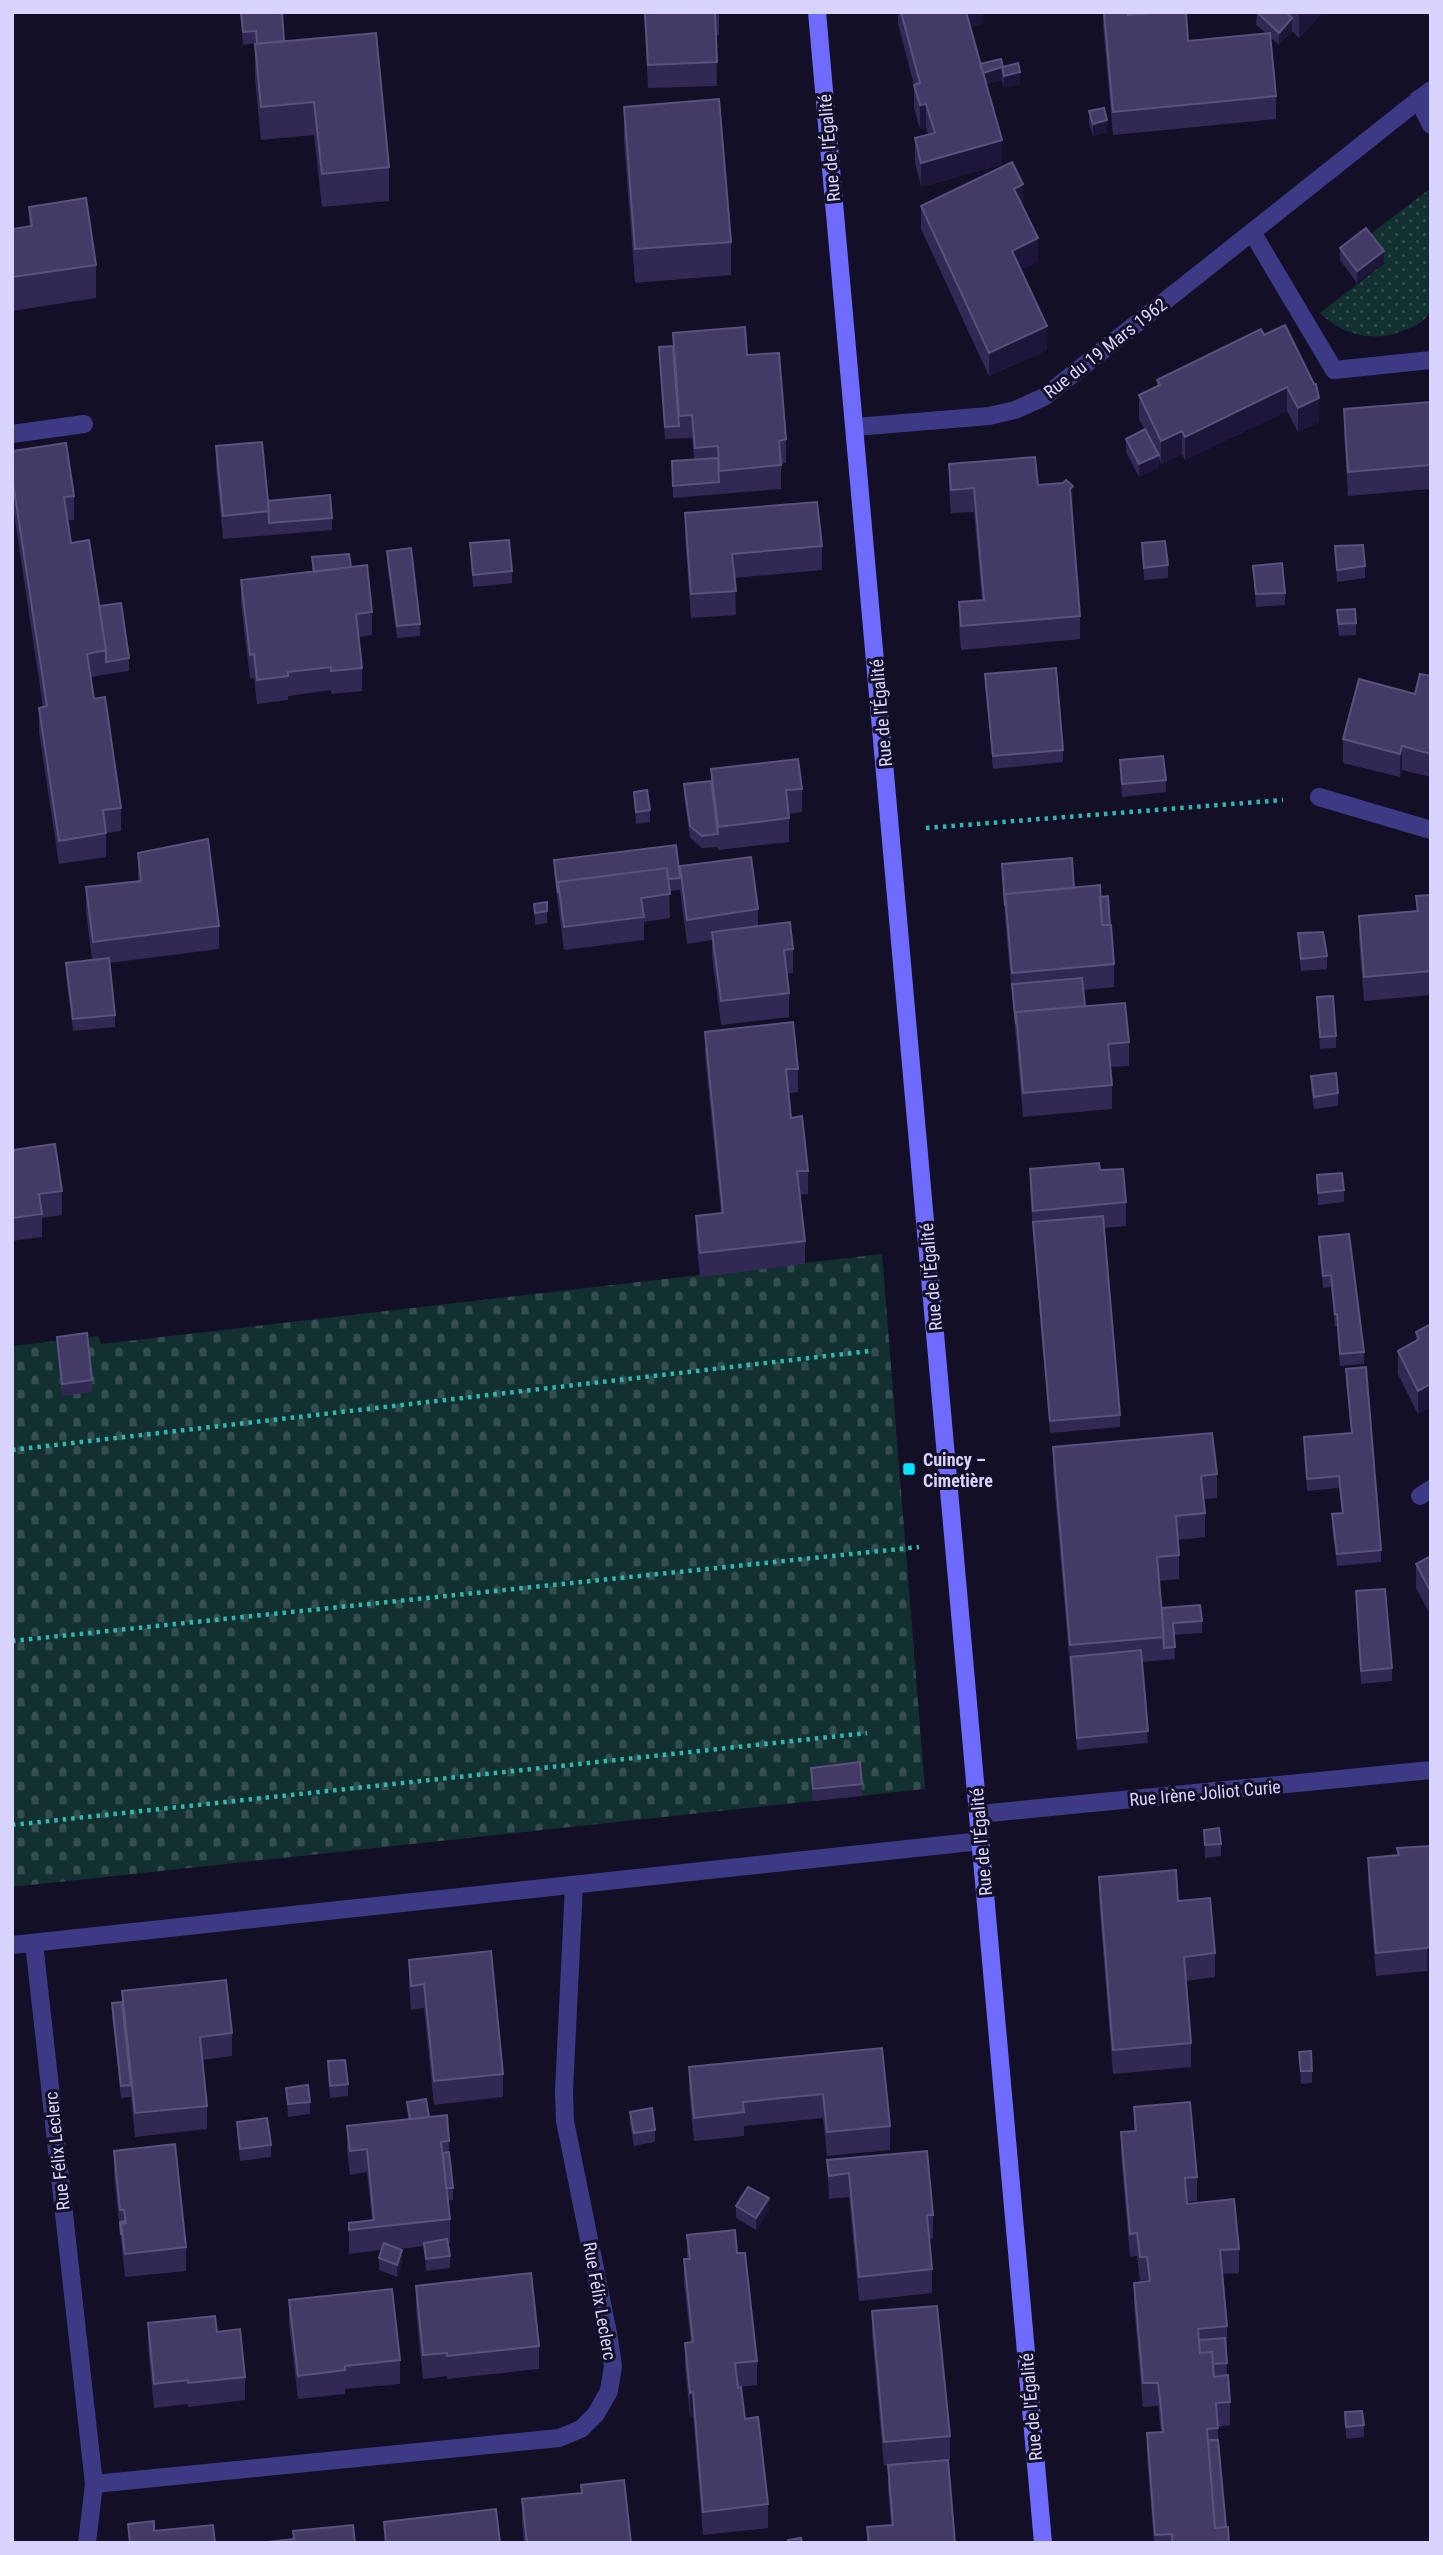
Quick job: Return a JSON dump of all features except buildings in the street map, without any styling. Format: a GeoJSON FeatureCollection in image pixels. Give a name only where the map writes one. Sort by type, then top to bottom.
{"type":"FeatureCollection","features":[{"type":"Feature","properties":{"kind":"street","name":"Rue de l'Égalité"},"geometry":{"type":"LineString","coordinates":[[817,12],[1043,2543]]}},
{"type":"Feature","properties":{"kind":"street","name":"Rue du 19 Mars 1962"},"geometry":{"type":"LineString","coordinates":[[855,427],[989,416],[1015,410],[1044,397],[1424,95],[1431,125]]}},
{"type":"Feature","properties":{"kind":"street"},"geometry":{"type":"LineString","coordinates":[[1252,232],[1334,370],[1431,360]]}},
{"type":"Feature","properties":{"kind":"street"},"geometry":{"type":"LineString","coordinates":[[12,434],[84,424]]}},
{"type":"Feature","properties":{"kind":"street"},"geometry":{"type":"LineString","coordinates":[[1319,797],[1431,830]]}},
{"type":"Feature","properties":{"kind":"street","name":"Rue Irène Joliot Curie"},"geometry":{"type":"LineString","coordinates":[[979,1814],[1431,1770]]}},
{"type":"Feature","properties":{"kind":"street"},"geometry":{"type":"LineString","coordinates":[[12,1945],[981,1841]]}},
{"type":"Feature","properties":{"kind":"street","name":"Rue Félix Leclerc"},"geometry":{"type":"LineString","coordinates":[[94,2484],[559,2438],[582,2429],[596,2414],[609,2391],[613,2366],[564,2111],[574,1885]]}},
{"type":"Feature","properties":{"kind":"street","name":"Rue Félix Leclerc"},"geometry":{"type":"LineString","coordinates":[[34,1943],[94,2484],[87,2543]]}},
{"type":"Feature","properties":{"kind":"path"},"geometry":{"type":"LineString","coordinates":[[892,830],[1319,797]]}},
{"type":"Feature","properties":{"kind":"path"},"geometry":{"type":"LineString","coordinates":[[12,1450],[870,1352]]}},
{"type":"Feature","properties":{"kind":"path"},"geometry":{"type":"LineString","coordinates":[[12,1641],[955,1543]]}},
{"type":"Feature","properties":{"kind":"path"},"geometry":{"type":"LineString","coordinates":[[12,1825],[867,1733]]}},
{"type":"Feature","properties":{"kind":"green space"},"geometry":{"type":"Polygon","coordinates":[[[1431,188],[1431,310],[1426,317],[1409,328],[1382,336],[1360,335],[1329,321],[1320,313],[1385,263],[1365,238],[1431,188]]]}},
{"type":"Feature","properties":{"kind":"green space"},"geometry":{"type":"Polygon","coordinates":[[[882,1254],[925,1789],[12,1887],[12,1346],[98,1336],[101,1344],[882,1254]]]}},
{"type":"Feature","properties":{"kind":"place","name":"Cuincy – Cimetière"},"geometry":{"type":"Point","coordinates":[909,1469]}}]}
